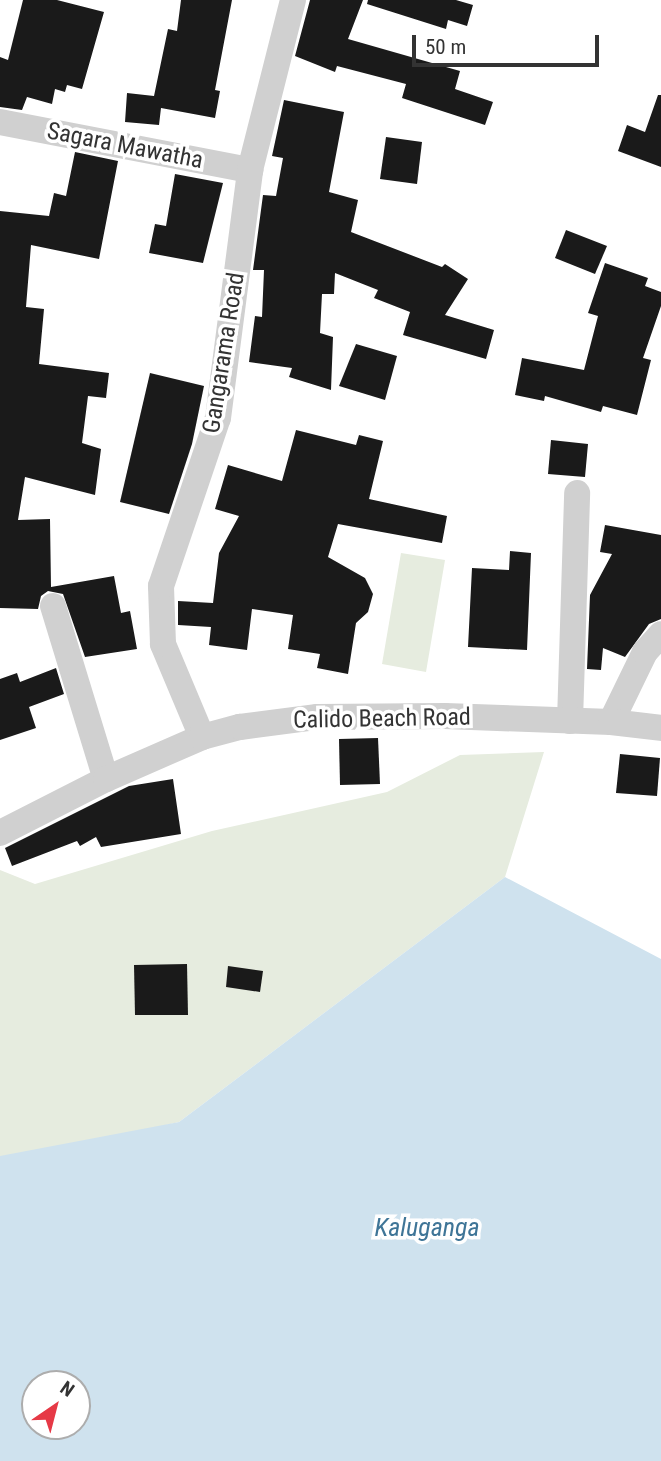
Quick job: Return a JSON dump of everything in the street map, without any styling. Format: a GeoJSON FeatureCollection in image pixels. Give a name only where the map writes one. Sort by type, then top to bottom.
{"type":"FeatureCollection","features":[{"type":"Feature","properties":{"kind":"street","name":"Gangarama Road"},"geometry":{"type":"LineString","coordinates":[[202,737],[163,644],[160,586],[218,418],[250,170],[293,0]]}},
{"type":"Feature","properties":{"kind":"street","name":"Sagara Mawatha"},"geometry":{"type":"LineString","coordinates":[[0,122],[250,170]]}},
{"type":"Feature","properties":{"kind":"street"},"geometry":{"type":"LineString","coordinates":[[570,721],[577,493]]}},
{"type":"Feature","properties":{"kind":"street"},"geometry":{"type":"LineString","coordinates":[[53,606],[106,779]]}},
{"type":"Feature","properties":{"kind":"street"},"geometry":{"type":"LineString","coordinates":[[611,722],[645,652],[661,634]]}},
{"type":"Feature","properties":{"kind":"street","name":"Calido Beach Road"},"geometry":{"type":"LineString","coordinates":[[0,833],[106,779],[202,737],[317,717],[611,722],[661,728]]}},
{"type":"Feature","properties":{"kind":"shaded area"},"geometry":{"type":"Polygon","coordinates":[[[401,553],[445,560],[426,672],[382,664],[401,553]]]}},
{"type":"Feature","properties":{"kind":"shaded area"},"geometry":{"type":"Polygon","coordinates":[[[544,752],[505,877],[179,1122],[0,1164],[0,870],[35,884],[212,831],[387,792],[460,755],[544,752]]]}},
{"type":"Feature","properties":{"kind":"water","name":"Kaluganga"},"geometry":{"type":"Polygon","coordinates":[[[505,877],[661,959],[661,1461],[0,1461],[0,1156],[179,1122],[505,877]]]}},
{"type":"Feature","properties":{"kind":"building"},"geometry":{"type":"Polygon","coordinates":[[[23,0],[57,0],[104,12],[82,89],[67,85],[65,92],[55,89],[52,104],[27,97],[22,110],[0,107],[0,57],[8,60],[23,0]]]}},
{"type":"Feature","properties":{"kind":"building"},"geometry":{"type":"Polygon","coordinates":[[[181,0],[232,0],[215,90],[220,91],[215,118],[161,108],[159,125],[125,122],[127,93],[154,96],[168,29],[177,31],[181,0]]]}},
{"type":"Feature","properties":{"kind":"building"},"geometry":{"type":"Polygon","coordinates":[[[310,0],[363,0],[348,39],[460,71],[455,89],[493,102],[485,125],[402,98],[406,84],[337,66],[335,72],[295,56],[310,0]]]}},
{"type":"Feature","properties":{"kind":"building"},"geometry":{"type":"Polygon","coordinates":[[[368,0],[456,0],[473,5],[467,26],[448,20],[446,29],[367,4],[368,0]]]}},
{"type":"Feature","properties":{"kind":"building"},"geometry":{"type":"Polygon","coordinates":[[[658,95],[661,95],[661,167],[618,151],[627,125],[645,132],[658,95]]]}},
{"type":"Feature","properties":{"kind":"building"},"geometry":{"type":"Polygon","coordinates":[[[284,100],[344,112],[329,192],[358,200],[351,232],[442,267],[445,264],[468,279],[445,315],[494,330],[486,359],[403,335],[410,312],[374,298],[378,290],[335,273],[334,294],[322,294],[320,333],[333,337],[331,390],[289,377],[292,368],[249,362],[255,316],[262,317],[264,270],[253,270],[263,195],[276,196],[283,158],[272,156],[284,100]]]}},
{"type":"Feature","properties":{"kind":"building"},"geometry":{"type":"Polygon","coordinates":[[[386,137],[422,142],[417,184],[380,179],[386,137]]]}},
{"type":"Feature","properties":{"kind":"building"},"geometry":{"type":"Polygon","coordinates":[[[75,152],[118,161],[99,259],[31,245],[26,307],[44,309],[39,364],[109,373],[106,398],[88,396],[82,443],[101,449],[95,495],[25,477],[18,520],[50,519],[51,587],[114,576],[121,613],[130,611],[137,649],[85,657],[63,594],[48,591],[41,596],[38,609],[0,608],[0,211],[49,216],[54,193],[66,196],[75,152]]]}},
{"type":"Feature","properties":{"kind":"building"},"geometry":{"type":"Polygon","coordinates":[[[175,174],[223,183],[203,263],[149,253],[155,224],[166,226],[175,174]]]}},
{"type":"Feature","properties":{"kind":"building"},"geometry":{"type":"Polygon","coordinates":[[[566,230],[607,246],[595,274],[555,258],[566,230]]]}},
{"type":"Feature","properties":{"kind":"building"},"geometry":{"type":"Polygon","coordinates":[[[605,263],[648,278],[645,286],[661,292],[661,306],[643,358],[651,360],[637,415],[603,406],[601,412],[545,396],[544,401],[515,395],[522,358],[584,370],[598,316],[588,313],[605,263]]]}},
{"type":"Feature","properties":{"kind":"building"},"geometry":{"type":"Polygon","coordinates":[[[356,344],[397,356],[385,400],[339,386],[356,344]]]}},
{"type":"Feature","properties":{"kind":"building"},"geometry":{"type":"Polygon","coordinates":[[[150,373],[204,386],[192,444],[169,514],[120,502],[150,373]]]}},
{"type":"Feature","properties":{"kind":"building"},"geometry":{"type":"Polygon","coordinates":[[[296,430],[356,445],[359,435],[383,441],[369,499],[447,516],[442,543],[338,524],[328,557],[365,578],[373,594],[368,612],[356,623],[348,674],[317,668],[320,654],[288,649],[293,615],[252,609],[247,650],[209,645],[211,627],[178,625],[178,601],[213,603],[219,553],[239,516],[215,509],[228,465],[282,481],[296,430]]]}},
{"type":"Feature","properties":{"kind":"building"},"geometry":{"type":"Polygon","coordinates":[[[551,440],[588,444],[585,477],[548,474],[551,440]]]}},
{"type":"Feature","properties":{"kind":"building"},"geometry":{"type":"Polygon","coordinates":[[[605,525],[661,535],[661,619],[649,624],[625,657],[603,648],[601,670],[587,669],[590,595],[612,554],[600,552],[605,525]]]}},
{"type":"Feature","properties":{"kind":"building"},"geometry":{"type":"Polygon","coordinates":[[[510,551],[531,553],[527,650],[468,647],[472,568],[509,570],[510,551]]]}},
{"type":"Feature","properties":{"kind":"building"},"geometry":{"type":"Polygon","coordinates":[[[56,668],[64,694],[29,707],[36,728],[0,740],[0,679],[17,673],[20,682],[56,668]]]}},
{"type":"Feature","properties":{"kind":"building"},"geometry":{"type":"Polygon","coordinates":[[[378,738],[380,784],[340,785],[339,739],[378,738]]]}},
{"type":"Feature","properties":{"kind":"building"},"geometry":{"type":"Polygon","coordinates":[[[620,754],[660,758],[657,796],[616,793],[620,754]]]}},
{"type":"Feature","properties":{"kind":"building"},"geometry":{"type":"Polygon","coordinates":[[[173,779],[181,834],[101,847],[96,837],[80,846],[77,841],[12,866],[5,848],[129,786],[173,779]]]}},
{"type":"Feature","properties":{"kind":"building"},"geometry":{"type":"Polygon","coordinates":[[[187,964],[188,1015],[135,1015],[134,965],[187,964]]]}},
{"type":"Feature","properties":{"kind":"building"},"geometry":{"type":"Polygon","coordinates":[[[228,966],[263,971],[260,992],[226,987],[228,966]]]}}]}
